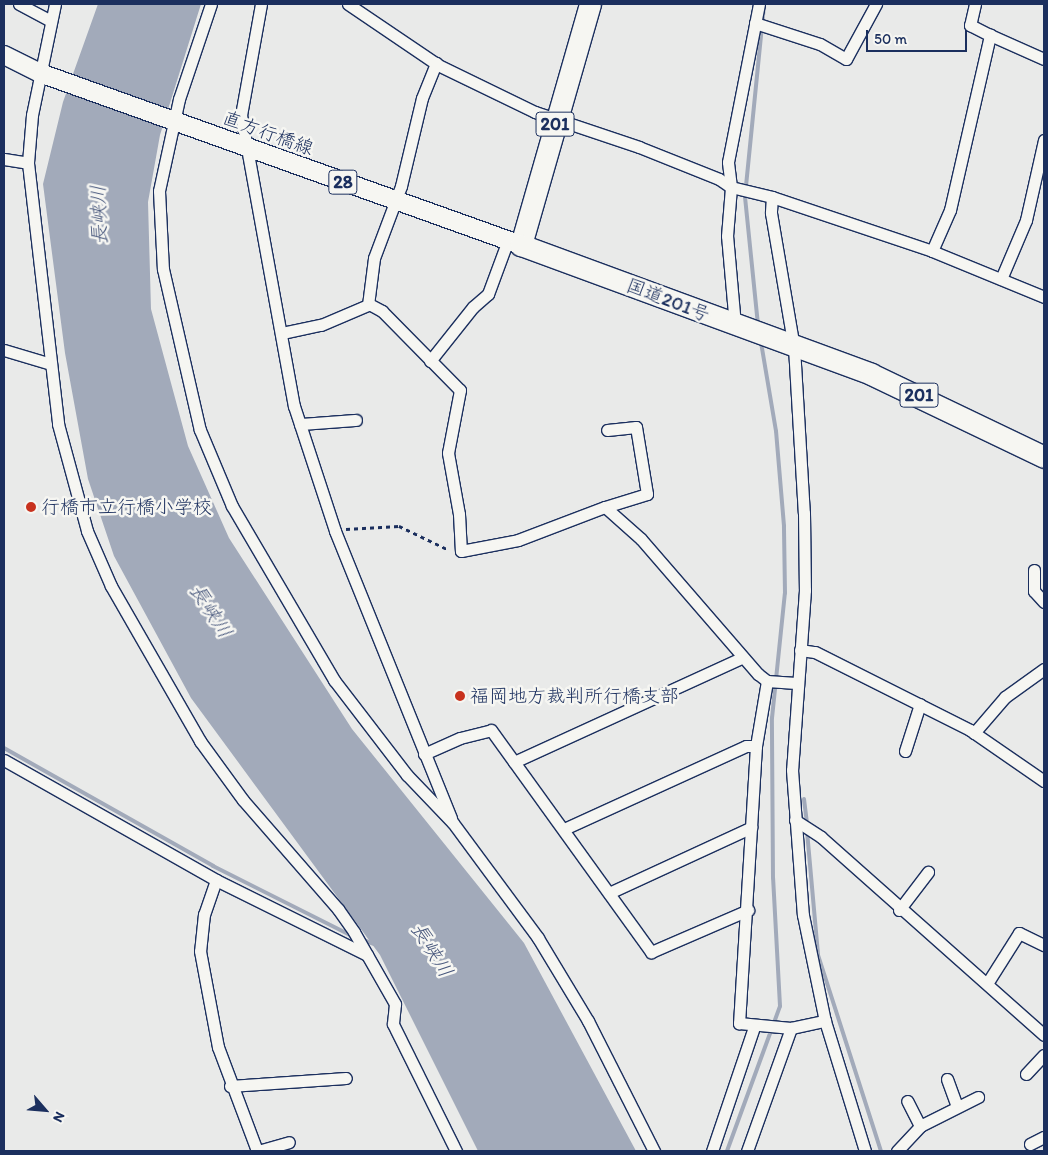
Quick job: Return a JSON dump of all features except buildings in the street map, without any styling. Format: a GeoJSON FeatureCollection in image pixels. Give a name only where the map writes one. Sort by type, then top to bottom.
{"type":"FeatureCollection","features":[{"type":"Feature","properties":{"kind":"highway","name":"201"},"geometry":{"type":"LineString","coordinates":[[514,243],[556,119],[590,4]]}},
{"type":"Feature","properties":{"kind":"highway","name":"国道201号"},"geometry":{"type":"LineString","coordinates":[[514,243],[740,328],[871,374],[1044,457]]}},
{"type":"Feature","properties":{"kind":"main road","name":"直方行橋線"},"geometry":{"type":"LineString","coordinates":[[4,55],[47,76],[514,243]]}},
{"type":"Feature","properties":{"kind":"street"},"geometry":{"type":"LineString","coordinates":[[18,4],[51,20]]}},
{"type":"Feature","properties":{"kind":"street"},"geometry":{"type":"LineString","coordinates":[[55,4],[51,20],[47,76],[28,163],[58,424],[73,486],[87,531],[116,595],[200,741],[243,800],[338,909],[367,955],[394,1004],[393,1024],[456,1151]]}},
{"type":"Feature","properties":{"kind":"street"},"geometry":{"type":"LineString","coordinates":[[211,4],[170,119],[159,191],[163,269],[200,430],[232,506],[334,680],[407,776],[453,822],[538,938],[588,1021],[654,1151]]}},
{"type":"Feature","properties":{"kind":"street"},"geometry":{"type":"LineString","coordinates":[[261,4],[241,114],[245,147],[270,256],[282,333],[300,424],[335,531],[430,770],[453,822]]}},
{"type":"Feature","properties":{"kind":"street"},"geometry":{"type":"LineString","coordinates":[[348,4],[436,63],[469,82],[556,119],[640,147],[719,179],[734,188],[932,252],[1044,297]]}},
{"type":"Feature","properties":{"kind":"street"},"geometry":{"type":"LineString","coordinates":[[740,328],[727,236],[734,188],[728,162],[759,4]]}},
{"type":"Feature","properties":{"kind":"street"},"geometry":{"type":"LineString","coordinates":[[755,23],[820,44],[846,59],[876,4]]}},
{"type":"Feature","properties":{"kind":"street"},"geometry":{"type":"LineString","coordinates":[[976,4],[970,25],[1044,59]]}},
{"type":"Feature","properties":{"kind":"street"},"geometry":{"type":"LineString","coordinates":[[932,252],[950,210],[990,35]]}},
{"type":"Feature","properties":{"kind":"street"},"geometry":{"type":"LineString","coordinates":[[369,304],[371,266],[405,171],[422,98],[436,63]]}},
{"type":"Feature","properties":{"kind":"street"},"geometry":{"type":"LineString","coordinates":[[1001,279],[1026,220],[1044,140]]}},
{"type":"Feature","properties":{"kind":"street"},"geometry":{"type":"LineString","coordinates":[[4,160],[28,163]]}},
{"type":"Feature","properties":{"kind":"street"},"geometry":{"type":"LineString","coordinates":[[769,198],[792,346],[804,513],[800,650],[792,682],[792,770],[803,915],[825,1021],[865,1151]]}},
{"type":"Feature","properties":{"kind":"street"},"geometry":{"type":"LineString","coordinates":[[430,361],[473,307],[488,294],[514,243]]}},
{"type":"Feature","properties":{"kind":"street"},"geometry":{"type":"LineString","coordinates":[[282,333],[320,324],[369,304]]}},
{"type":"Feature","properties":{"kind":"street"},"geometry":{"type":"LineString","coordinates":[[369,304],[382,311],[430,361],[457,385],[462,395],[448,453],[460,514],[461,551],[518,540],[605,507],[647,494],[636,427],[607,430]]}},
{"type":"Feature","properties":{"kind":"street"},"geometry":{"type":"LineString","coordinates":[[4,350],[51,364]]}},
{"type":"Feature","properties":{"kind":"street"},"geometry":{"type":"LineString","coordinates":[[300,424],[356,420]]}},
{"type":"Feature","properties":{"kind":"street"},"geometry":{"type":"LineString","coordinates":[[605,507],[641,539],[741,658],[767,681],[792,682]]}},
{"type":"Feature","properties":{"kind":"street"},"geometry":{"type":"LineString","coordinates":[[1034,570],[1034,591],[1044,602]]}},
{"type":"Feature","properties":{"kind":"street"},"geometry":{"type":"LineString","coordinates":[[800,650],[815,652],[920,704],[974,733],[1044,781]]}},
{"type":"Feature","properties":{"kind":"street"},"geometry":{"type":"LineString","coordinates":[[514,762],[741,658]]}},
{"type":"Feature","properties":{"kind":"street"},"geometry":{"type":"LineString","coordinates":[[974,733],[1005,697],[1044,670]]}},
{"type":"Feature","properties":{"kind":"street"},"geometry":{"type":"LineString","coordinates":[[767,681],[756,746],[748,910],[737,1010],[739,1024],[754,1027],[786,1028],[825,1021]]}},
{"type":"Feature","properties":{"kind":"street"},"geometry":{"type":"LineString","coordinates":[[905,751],[920,704]]}},
{"type":"Feature","properties":{"kind":"street"},"geometry":{"type":"LineString","coordinates":[[424,754],[460,738],[491,730],[651,952],[748,910]]}},
{"type":"Feature","properties":{"kind":"street"},"geometry":{"type":"LineString","coordinates":[[564,829],[746,746],[756,746]]}},
{"type":"Feature","properties":{"kind":"street"},"geometry":{"type":"LineString","coordinates":[[4,760],[216,880],[367,955]]}},
{"type":"Feature","properties":{"kind":"street"},"geometry":{"type":"LineString","coordinates":[[407,776],[415,778],[430,770]]}},
{"type":"Feature","properties":{"kind":"street"},"geometry":{"type":"LineString","coordinates":[[795,820],[821,837],[899,910],[988,982],[1044,1034]]}},
{"type":"Feature","properties":{"kind":"street"},"geometry":{"type":"LineString","coordinates":[[609,893],[752,827]]}},
{"type":"Feature","properties":{"kind":"street"},"geometry":{"type":"LineString","coordinates":[[899,910],[928,872]]}},
{"type":"Feature","properties":{"kind":"street"},"geometry":{"type":"LineString","coordinates":[[216,880],[204,914],[200,951],[230,1086],[258,1151],[289,1142]]}},
{"type":"Feature","properties":{"kind":"street"},"geometry":{"type":"LineString","coordinates":[[988,982],[1019,933],[1044,945]]}},
{"type":"Feature","properties":{"kind":"street"},"geometry":{"type":"LineString","coordinates":[[712,1151],[754,1027]]}},
{"type":"Feature","properties":{"kind":"street"},"geometry":{"type":"LineString","coordinates":[[747,1151],[786,1028]]}},
{"type":"Feature","properties":{"kind":"street"},"geometry":{"type":"LineString","coordinates":[[1026,1074],[1044,1055]]}},
{"type":"Feature","properties":{"kind":"street"},"geometry":{"type":"LineString","coordinates":[[230,1086],[346,1078]]}},
{"type":"Feature","properties":{"kind":"street"},"geometry":{"type":"LineString","coordinates":[[947,1079],[957,1106]]}},
{"type":"Feature","properties":{"kind":"street"},"geometry":{"type":"LineString","coordinates":[[897,1151],[920,1126],[978,1097]]}},
{"type":"Feature","properties":{"kind":"street"},"geometry":{"type":"LineString","coordinates":[[907,1101],[920,1126]]}},
{"type":"Feature","properties":{"kind":"street"},"geometry":{"type":"LineString","coordinates":[[1030,1144],[1044,1138]]}},
{"type":"Feature","properties":{"kind":"path"},"geometry":{"type":"LineString","coordinates":[[335,531],[374,524],[399,526],[446,550],[461,551]]}},
{"type":"Feature","properties":{"kind":"water","name":"長峡川"},"geometry":{"type":"Polygon","coordinates":[[[98,4],[201,4],[160,135],[148,202],[151,309],[188,446],[229,538],[352,729],[524,943],[636,1151],[478,1151],[380,955],[191,698],[114,556],[88,479],[65,353],[43,184],[63,102],[98,4]]]}},
{"type":"Feature","properties":{"kind":"waterway"},"geometry":{"type":"LineString","coordinates":[[758,325],[745,196],[764,4]]}},
{"type":"Feature","properties":{"kind":"waterway"},"geometry":{"type":"LineString","coordinates":[[727,1151],[780,1006],[773,878],[772,718],[785,593],[784,526],[776,431],[761,342]]}},
{"type":"Feature","properties":{"kind":"waterway"},"geometry":{"type":"LineString","coordinates":[[4,748],[213,866],[354,937]]}},
{"type":"Feature","properties":{"kind":"waterway"},"geometry":{"type":"LineString","coordinates":[[804,799],[807,824]]}},
{"type":"Feature","properties":{"kind":"waterway"},"geometry":{"type":"LineString","coordinates":[[807,831],[818,955],[881,1151]]}},
{"type":"Feature","properties":{"kind":"waterway"},"geometry":{"type":"LineString","coordinates":[[363,940],[377,945]]}},
{"type":"Feature","properties":{"kind":"place","name":"行橋市立行橋小学校"},"geometry":{"type":"Point","coordinates":[31,507]}},
{"type":"Feature","properties":{"kind":"place","name":"福岡地方裁判所行橋支部"},"geometry":{"type":"Point","coordinates":[460,696]}}]}
